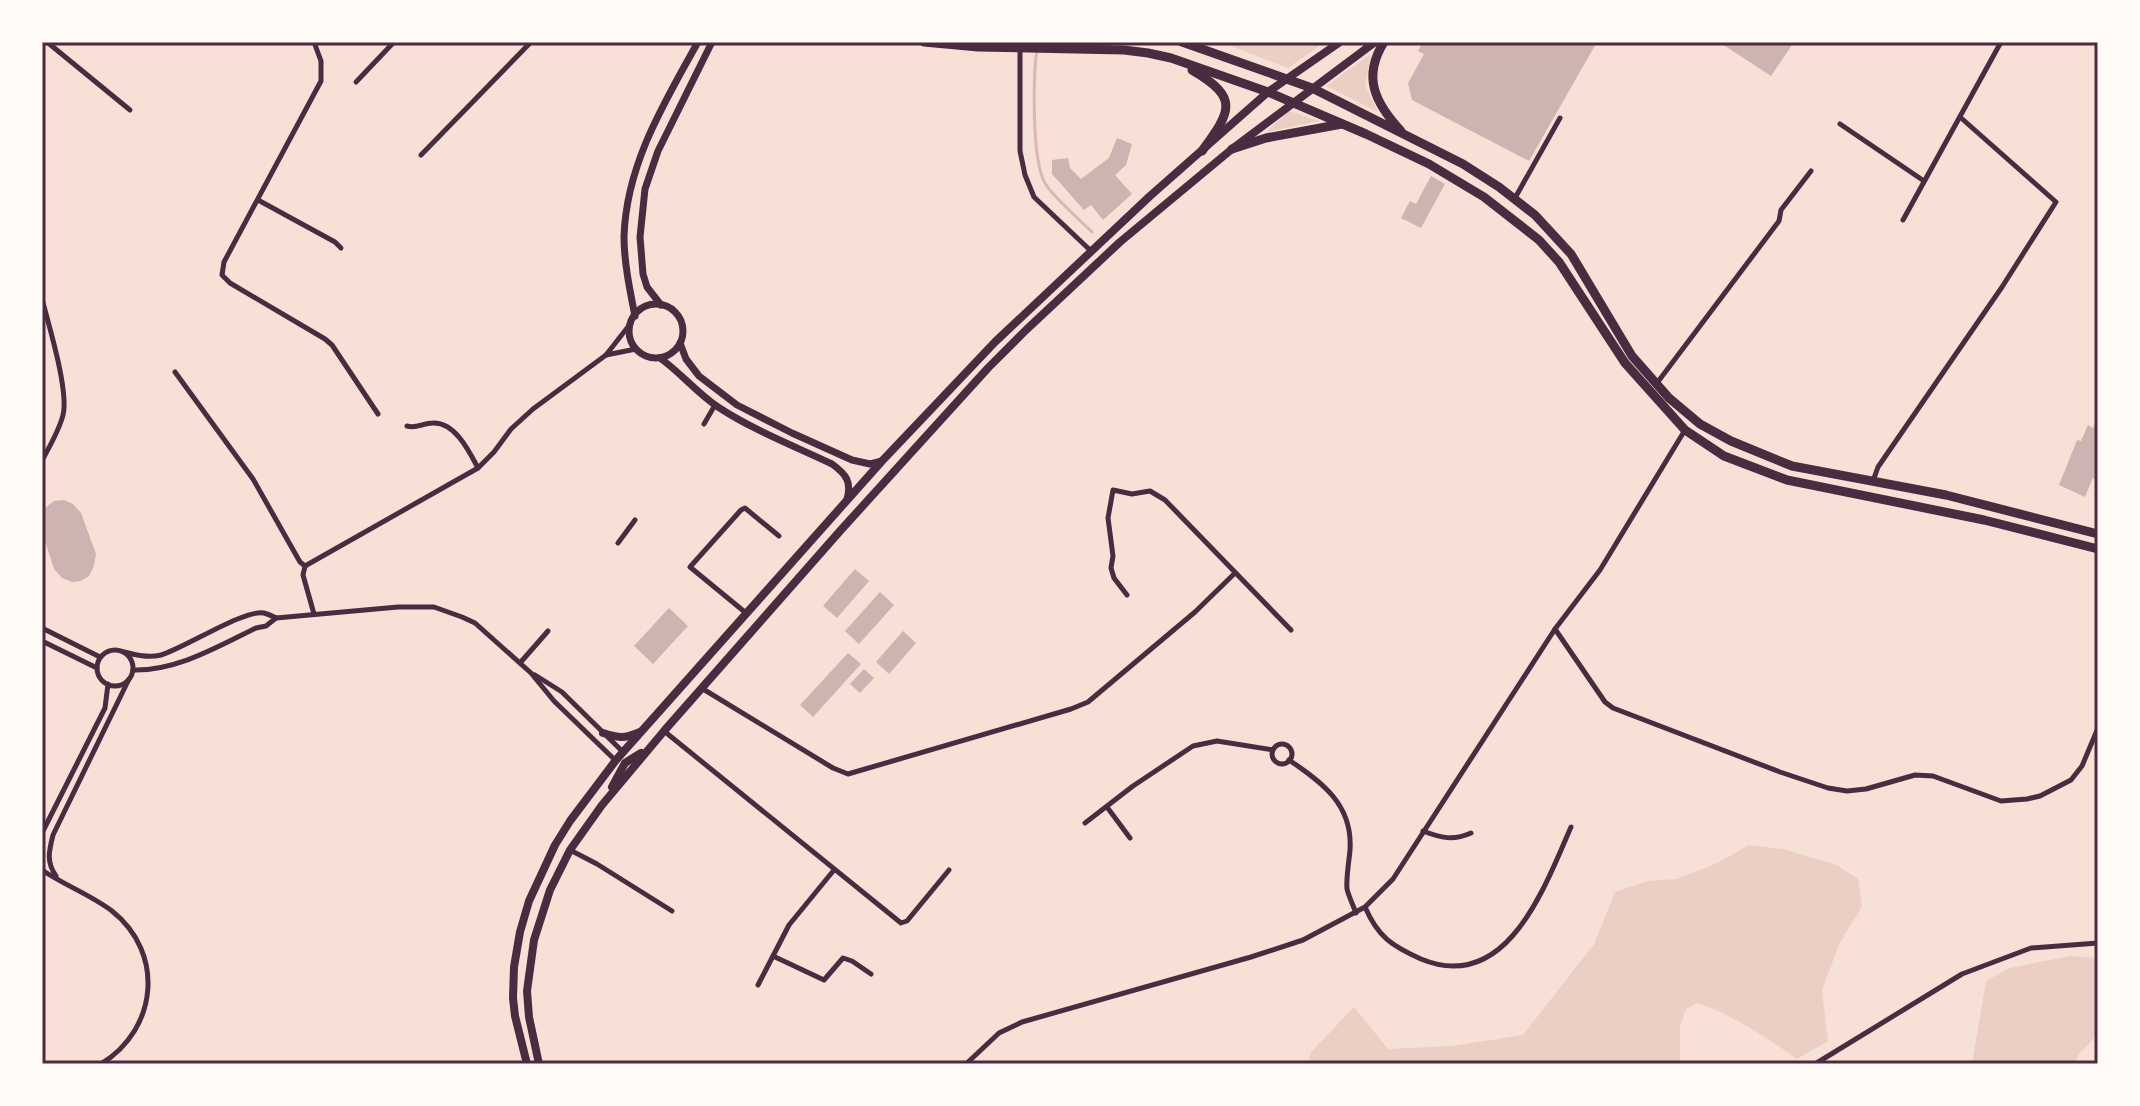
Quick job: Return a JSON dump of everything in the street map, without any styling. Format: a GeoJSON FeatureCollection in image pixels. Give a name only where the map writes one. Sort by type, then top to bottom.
{"type":"FeatureCollection","features":[{"type":"Feature","properties":{"kind":"main road"},"geometry":{"type":"LineString","coordinates":[[924,42],[1053,50],[1124,50],[1171,58],[1268,92],[1404,151],[1509,214],[1559,262],[1625,363],[1685,430],[1724,456],[1787,480],[1984,520],[2098,549]]}},
{"type":"Feature","properties":{"kind":"main road"},"geometry":{"type":"LineString","coordinates":[[1182,42],[1312,88],[1463,164],[1515,199],[1548,228],[1571,254],[1632,356],[1669,398],[1700,424],[1731,441],[1792,466],[1946,495],[2098,534]]}},
{"type":"Feature","properties":{"kind":"main road"},"geometry":{"type":"LineString","coordinates":[[602,805],[623,752],[882,461],[995,342],[1268,92],[1340,42]]}},
{"type":"Feature","properties":{"kind":"main road"},"geometry":{"type":"LineString","coordinates":[[539,1064],[527,991],[540,916],[570,850],[602,805],[840,531],[988,368],[1120,242],[1232,149],[1375,42]]}},
{"type":"Feature","properties":{"kind":"main road"},"geometry":{"type":"LineString","coordinates":[[1384,42],[1373,65],[1375,96],[1406,136]]}},
{"type":"Feature","properties":{"kind":"main road"},"geometry":{"type":"LineString","coordinates":[[1171,58],[1206,78],[1224,97],[1226,111],[1223,122],[1202,151]]}},
{"type":"Feature","properties":{"kind":"main road"},"geometry":{"type":"LineString","coordinates":[[1232,149],[1266,138],[1342,124]]}},
{"type":"Feature","properties":{"kind":"main road"},"geometry":{"type":"LineString","coordinates":[[603,733],[619,738],[642,731]]}},
{"type":"Feature","properties":{"kind":"main road"},"geometry":{"type":"LineString","coordinates":[[527,1064],[513,998],[514,967],[529,901],[555,845],[570,821],[620,762],[654,743]]}},
{"type":"Feature","properties":{"kind":"street"},"geometry":{"type":"LineString","coordinates":[[47,42],[130,110]]}},
{"type":"Feature","properties":{"kind":"street"},"geometry":{"type":"LineString","coordinates":[[314,42],[321,61],[321,81],[224,262],[222,275],[230,283],[332,345],[378,414]]}},
{"type":"Feature","properties":{"kind":"street"},"geometry":{"type":"LineString","coordinates":[[356,82],[394,42]]}},
{"type":"Feature","properties":{"kind":"street"},"geometry":{"type":"LineString","coordinates":[[421,155],[531,42]]}},
{"type":"Feature","properties":{"kind":"street"},"geometry":{"type":"LineString","coordinates":[[698,42],[644,145],[631,186],[624,237],[633,320],[629,332],[631,341],[643,355],[660,358],[677,370],[730,415],[845,473],[849,483],[847,501]]}},
{"type":"Feature","properties":{"kind":"street"},"geometry":{"type":"LineString","coordinates":[[661,305],[647,287],[643,274],[640,237],[645,189],[658,151],[712,42]]}},
{"type":"Feature","properties":{"kind":"street"},"geometry":{"type":"LineString","coordinates":[[1903,220],[2001,42]]}},
{"type":"Feature","properties":{"kind":"street"},"geometry":{"type":"LineString","coordinates":[[1023,48],[1020,151],[1025,175],[1034,197],[1091,251]]}},
{"type":"Feature","properties":{"kind":"street"},"geometry":{"type":"LineString","coordinates":[[1872,482],[1878,467],[2002,287],[2056,202],[1960,117]]}},
{"type":"Feature","properties":{"kind":"street"},"geometry":{"type":"LineString","coordinates":[[1515,199],[1560,118]]}},
{"type":"Feature","properties":{"kind":"street"},"geometry":{"type":"LineString","coordinates":[[1840,124],[1924,181]]}},
{"type":"Feature","properties":{"kind":"street"},"geometry":{"type":"LineString","coordinates":[[1657,384],[1779,221],[1781,210],[1811,171]]}},
{"type":"Feature","properties":{"kind":"street"},"geometry":{"type":"LineString","coordinates":[[258,200],[341,248]]}},
{"type":"Feature","properties":{"kind":"street"},"geometry":{"type":"LineString","coordinates":[[42,299],[54,342],[65,404],[63,418],[42,460]]}},
{"type":"Feature","properties":{"kind":"street"},"geometry":{"type":"LineString","coordinates":[[314,614],[303,575],[305,566],[478,468],[511,429],[533,409],[606,355],[645,307],[661,305],[672,309],[682,325],[680,343],[672,353],[660,358]]}},
{"type":"Feature","properties":{"kind":"street"},"geometry":{"type":"LineString","coordinates":[[680,343],[686,359],[699,376],[737,405],[852,460],[870,464],[882,461]]}},
{"type":"Feature","properties":{"kind":"street"},"geometry":{"type":"LineString","coordinates":[[606,355],[636,349]]}},
{"type":"Feature","properties":{"kind":"street"},"geometry":{"type":"LineString","coordinates":[[175,372],[253,479],[305,566]]}},
{"type":"Feature","properties":{"kind":"street"},"geometry":{"type":"LineString","coordinates":[[704,424],[715,405]]}},
{"type":"Feature","properties":{"kind":"street"},"geometry":{"type":"LineString","coordinates":[[407,426],[415,428],[438,422],[457,435],[478,468]]}},
{"type":"Feature","properties":{"kind":"street"},"geometry":{"type":"LineString","coordinates":[[966,1064],[999,1033],[1022,1022],[1303,940],[1365,907],[1393,879],[1555,629],[1600,570],[1685,430]]}},
{"type":"Feature","properties":{"kind":"street"},"geometry":{"type":"LineString","coordinates":[[1127,595],[1114,578],[1111,568],[1113,556],[1108,518],[1113,490],[1132,494],[1150,491],[1165,500],[1291,630]]}},
{"type":"Feature","properties":{"kind":"street"},"geometry":{"type":"LineString","coordinates":[[747,614],[690,567],[745,508],[779,536]]}},
{"type":"Feature","properties":{"kind":"street"},"geometry":{"type":"LineString","coordinates":[[618,543],[635,520]]}},
{"type":"Feature","properties":{"kind":"street"},"geometry":{"type":"LineString","coordinates":[[703,689],[833,768],[848,774],[1088,702],[1195,612],[1235,573]]}},
{"type":"Feature","properties":{"kind":"street"},"geometry":{"type":"LineString","coordinates":[[129,679],[122,684],[108,684],[100,678],[97,668],[104,652],[159,655],[251,614],[263,612],[276,618],[398,607],[434,607],[475,623],[531,673],[554,701],[620,762]]}},
{"type":"Feature","properties":{"kind":"street"},"geometry":{"type":"LineString","coordinates":[[133,670],[149,670],[178,663],[266,626],[276,618]]}},
{"type":"Feature","properties":{"kind":"street"},"geometry":{"type":"LineString","coordinates":[[42,628],[100,657]]}},
{"type":"Feature","properties":{"kind":"street"},"geometry":{"type":"LineString","coordinates":[[1555,629],[1605,702],[1613,708],[1780,772],[1838,790],[1866,789],[1915,775],[1933,776],[2001,801],[2027,799],[2054,790],[2071,780],[2082,766],[2098,728]]}},
{"type":"Feature","properties":{"kind":"street"},"geometry":{"type":"LineString","coordinates":[[520,663],[548,631]]}},
{"type":"Feature","properties":{"kind":"street"},"geometry":{"type":"LineString","coordinates":[[42,641],[97,668]]}},
{"type":"Feature","properties":{"kind":"street"},"geometry":{"type":"LineString","coordinates":[[62,882],[50,866],[48,856],[53,835],[133,670],[131,659],[124,652]]}},
{"type":"Feature","properties":{"kind":"street"},"geometry":{"type":"LineString","coordinates":[[531,673],[562,692],[623,752]]}},
{"type":"Feature","properties":{"kind":"street"},"geometry":{"type":"LineString","coordinates":[[42,833],[105,708],[108,684]]}},
{"type":"Feature","properties":{"kind":"street"},"geometry":{"type":"LineString","coordinates":[[554,701],[555,693],[562,692]]}},
{"type":"Feature","properties":{"kind":"street"},"geometry":{"type":"LineString","coordinates":[[664,731],[901,923],[907,921],[949,870]]}},
{"type":"Feature","properties":{"kind":"street"},"geometry":{"type":"LineString","coordinates":[[1085,823],[1193,746],[1217,741],[1273,750]]}},
{"type":"Feature","properties":{"kind":"street"},"geometry":{"type":"LineString","coordinates":[[1278,744],[1289,746],[1292,753],[1289,760],[1278,763],[1273,757],[1273,750],[1278,744]]}},
{"type":"Feature","properties":{"kind":"street"},"geometry":{"type":"LineString","coordinates":[[1289,760],[1329,790],[1348,820],[1347,888],[1356,913]]}},
{"type":"Feature","properties":{"kind":"street"},"geometry":{"type":"LineString","coordinates":[[1107,807],[1130,838]]}},
{"type":"Feature","properties":{"kind":"street"},"geometry":{"type":"LineString","coordinates":[[1365,907],[1380,935],[1406,952],[1429,963],[1448,967],[1466,966],[1491,955],[1519,928],[1540,897],[1571,827]]}},
{"type":"Feature","properties":{"kind":"street"},"geometry":{"type":"LineString","coordinates":[[1423,831],[1452,839],[1471,833]]}},
{"type":"Feature","properties":{"kind":"street"},"geometry":{"type":"LineString","coordinates":[[570,850],[672,911]]}},
{"type":"Feature","properties":{"kind":"street"},"geometry":{"type":"LineString","coordinates":[[42,870],[111,910],[123,921],[145,954],[148,988],[143,1016],[132,1036],[101,1064]]}},
{"type":"Feature","properties":{"kind":"street"},"geometry":{"type":"LineString","coordinates":[[758,985],[789,925],[834,870]]}},
{"type":"Feature","properties":{"kind":"street"},"geometry":{"type":"LineString","coordinates":[[1815,1064],[1962,974],[2031,948],[2098,943]]}},
{"type":"Feature","properties":{"kind":"street"},"geometry":{"type":"LineString","coordinates":[[773,956],[824,980],[843,958],[871,974]]}},
{"type":"Feature","properties":{"kind":"shaded area"},"geometry":{"type":"Polygon","coordinates":[[[1220,42],[1325,42],[1288,68],[1220,42]]]}},
{"type":"Feature","properties":{"kind":"shaded area"},"geometry":{"type":"Polygon","coordinates":[[[1371,54],[1365,85],[1378,112],[1326,86],[1371,54]]]}},
{"type":"Feature","properties":{"kind":"shaded area"},"geometry":{"type":"Polygon","coordinates":[[[1289,111],[1320,121],[1266,132],[1289,111]]]}},
{"type":"Feature","properties":{"kind":"shaded area"},"geometry":{"type":"Polygon","coordinates":[[[1749,845],[1783,849],[1837,865],[1858,879],[1862,907],[1839,944],[1822,991],[1828,1041],[1797,1059],[1749,1028],[1698,1003],[1686,1009],[1680,1026],[1680,1064],[1308,1064],[1311,1052],[1354,1007],[1388,1049],[1452,1046],[1523,1035],[1594,944],[1615,892],[1648,881],[1677,879],[1717,863],[1749,845]]]}},
{"type":"Feature","properties":{"kind":"shaded area"},"geometry":{"type":"Polygon","coordinates":[[[2070,956],[2098,958],[2098,1034],[2079,1054],[2075,1064],[1969,1064],[1973,1058],[1986,981],[2010,968],[2070,956]]]}},
{"type":"Feature","properties":{"kind":"building"},"geometry":{"type":"Polygon","coordinates":[[[1423,42],[1597,42],[1529,161],[1412,100],[1408,83],[1424,54],[1418,51],[1423,42]]]}},
{"type":"Feature","properties":{"kind":"building"},"geometry":{"type":"Polygon","coordinates":[[[1719,42],[1794,42],[1771,76],[1719,42]]]}},
{"type":"Feature","properties":{"kind":"building"},"geometry":{"type":"Polygon","coordinates":[[[1117,138],[1132,144],[1126,165],[1115,175],[1132,194],[1103,220],[1091,205],[1084,210],[1052,174],[1052,160],[1068,158],[1070,168],[1081,179],[1109,158],[1117,138]]]}},
{"type":"Feature","properties":{"kind":"building"},"geometry":{"type":"Polygon","coordinates":[[[1431,176],[1445,184],[1421,228],[1401,218],[1410,201],[1416,204],[1431,176]]]}},
{"type":"Feature","properties":{"kind":"building"},"geometry":{"type":"Polygon","coordinates":[[[2098,415],[2098,480],[2093,478],[2085,497],[2059,485],[2077,440],[2081,441],[2088,425],[2093,428],[2098,415]]]}},
{"type":"Feature","properties":{"kind":"building"},"geometry":{"type":"Polygon","coordinates":[[[64,500],[81,513],[96,554],[89,576],[81,581],[62,578],[54,569],[42,532],[45,508],[54,501],[64,500]]]}},
{"type":"Feature","properties":{"kind":"building"},"geometry":{"type":"Polygon","coordinates":[[[855,569],[869,581],[837,618],[823,606],[855,569]]]}},
{"type":"Feature","properties":{"kind":"building"},"geometry":{"type":"Polygon","coordinates":[[[880,592],[894,605],[859,644],[845,631],[880,592]]]}},
{"type":"Feature","properties":{"kind":"building"},"geometry":{"type":"Polygon","coordinates":[[[669,608],[688,626],[653,664],[634,646],[669,608]]]}},
{"type":"Feature","properties":{"kind":"building"},"geometry":{"type":"Polygon","coordinates":[[[903,631],[916,643],[889,674],[876,662],[903,631]]]}},
{"type":"Feature","properties":{"kind":"building"},"geometry":{"type":"Polygon","coordinates":[[[848,653],[861,664],[813,717],[800,705],[848,653]]]}},
{"type":"Feature","properties":{"kind":"building"},"geometry":{"type":"Polygon","coordinates":[[[864,669],[874,678],[860,693],[850,684],[864,669]]]}},
{"type":"Feature","properties":{"kind":"waterway"},"geometry":{"type":"LineString","coordinates":[[1038,42],[1034,114],[1040,171],[1054,195],[1092,232]]}}]}
